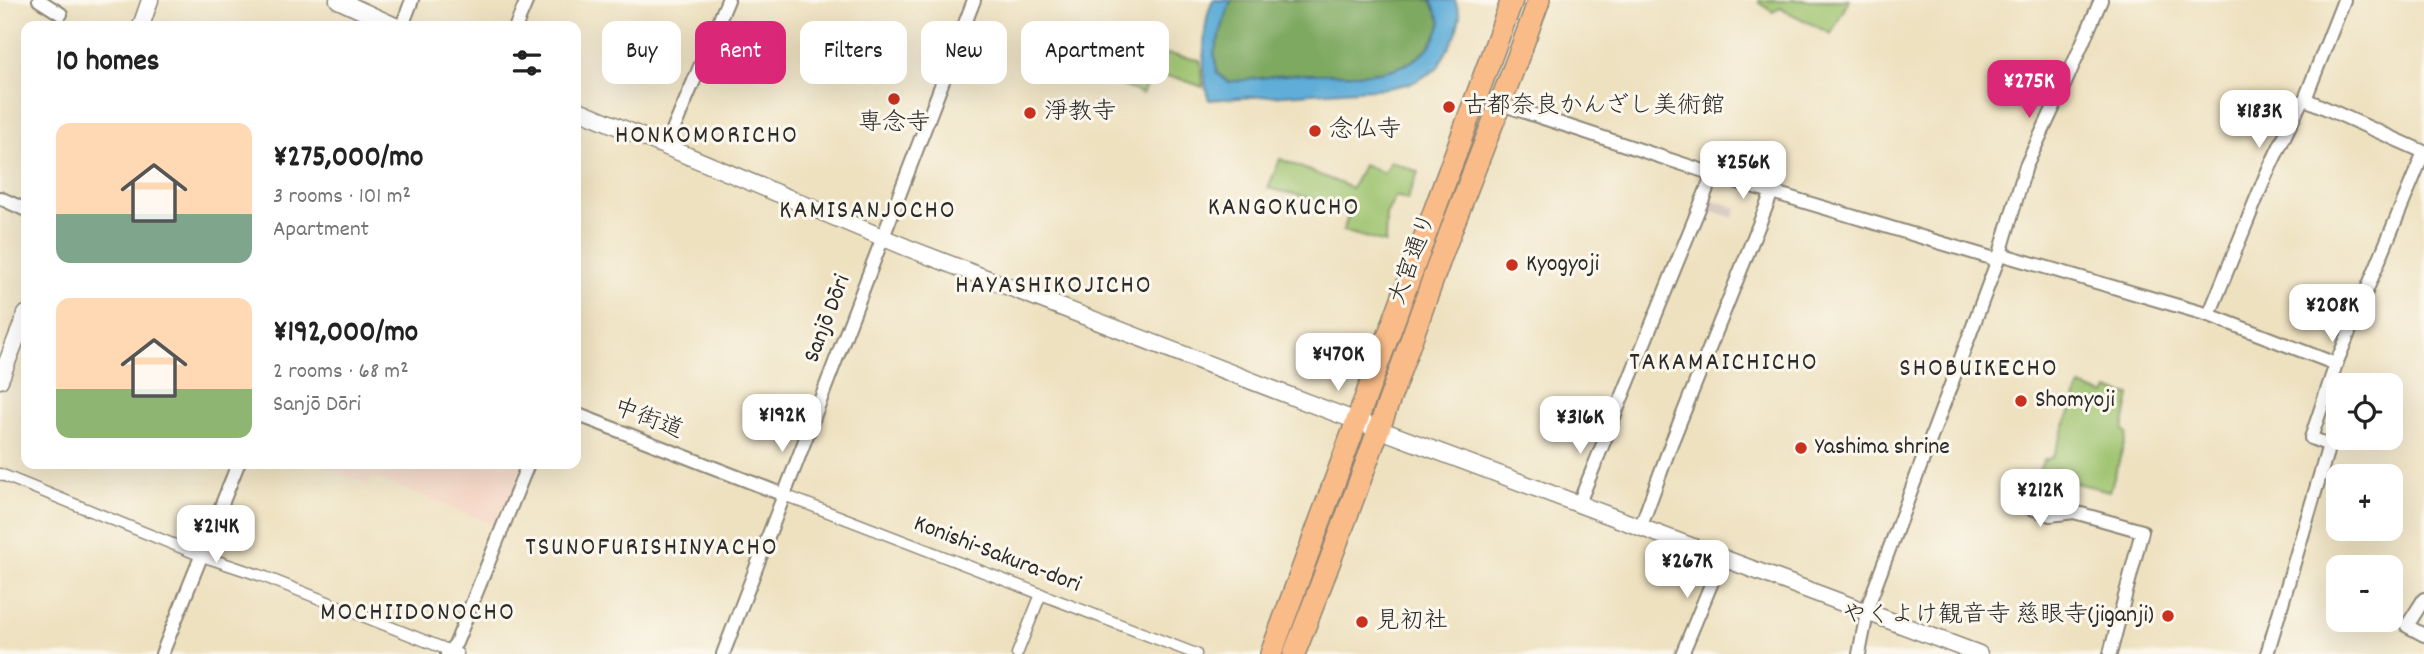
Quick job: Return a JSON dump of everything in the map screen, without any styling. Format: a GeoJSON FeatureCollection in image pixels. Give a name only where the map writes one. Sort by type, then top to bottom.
{"type":"FeatureCollection","features":[{"type":"Feature","properties":{"kind":"highway","name":"大宮通り"},"geometry":{"type":"LineString","coordinates":[[1271,654],[1512,0]]}},
{"type":"Feature","properties":{"kind":"highway","name":"大宮通り"},"geometry":{"type":"LineString","coordinates":[[1294,654],[1539,0]]}},
{"type":"Feature","properties":{"kind":"street"},"geometry":{"type":"LineString","coordinates":[[39,0],[61,14]]}},
{"type":"Feature","properties":{"kind":"street"},"geometry":{"type":"LineString","coordinates":[[143,21],[150,0]]}},
{"type":"Feature","properties":{"kind":"street"},"geometry":{"type":"LineString","coordinates":[[338,0],[385,21]]}},
{"type":"Feature","properties":{"kind":"street"},"geometry":{"type":"LineString","coordinates":[[404,21],[412,0]]}},
{"type":"Feature","properties":{"kind":"street"},"geometry":{"type":"LineString","coordinates":[[518,21],[527,0]]}},
{"type":"Feature","properties":{"kind":"street"},"geometry":{"type":"LineString","coordinates":[[666,147],[728,0]]}},
{"type":"Feature","properties":{"kind":"street","name":"Sanjō Dōri"},"geometry":{"type":"LineString","coordinates":[[723,654],[974,0]]}},
{"type":"Feature","properties":{"kind":"street"},"geometry":{"type":"LineString","coordinates":[[1859,654],[1869,603],[1999,257],[2026,166],[2101,0]]}},
{"type":"Feature","properties":{"kind":"street"},"geometry":{"type":"LineString","coordinates":[[2209,315],[2266,175],[2301,102],[2305,99],[2344,0]]}},
{"type":"Feature","properties":{"kind":"street"},"geometry":{"type":"LineString","coordinates":[[2267,654],[2329,445],[2311,438],[2336,364],[2424,152],[2305,99]]}},
{"type":"Feature","properties":{"kind":"street"},"geometry":{"type":"LineString","coordinates":[[1502,104],[1772,192],[2209,315],[2336,364]]}},
{"type":"Feature","properties":{"kind":"street"},"geometry":{"type":"LineString","coordinates":[[581,111],[881,238],[1979,654]]}},
{"type":"Feature","properties":{"kind":"street"},"geometry":{"type":"LineString","coordinates":[[1578,503],[1713,174]]}},
{"type":"Feature","properties":{"kind":"street"},"geometry":{"type":"LineString","coordinates":[[1641,526],[1676,431],[1772,192]]}},
{"type":"Feature","properties":{"kind":"street"},"geometry":{"type":"LineString","coordinates":[[0,198],[21,207]]}},
{"type":"Feature","properties":{"kind":"street"},"geometry":{"type":"LineString","coordinates":[[0,380],[21,327]]}},
{"type":"Feature","properties":{"kind":"street","name":"中街道"},"geometry":{"type":"LineString","coordinates":[[581,416],[784,495]]}},
{"type":"Feature","properties":{"kind":"street"},"geometry":{"type":"LineString","coordinates":[[162,654],[236,469]]}},
{"type":"Feature","properties":{"kind":"street"},"geometry":{"type":"LineString","coordinates":[[0,474],[451,653],[525,469]]}},
{"type":"Feature","properties":{"kind":"street","name":"Konishi-Sakura-dori"},"geometry":{"type":"LineString","coordinates":[[784,495],[1196,654]]}},
{"type":"Feature","properties":{"kind":"street"},"geometry":{"type":"LineString","coordinates":[[2010,500],[2050,515],[2074,512],[2142,531],[2110,654]]}},
{"type":"Feature","properties":{"kind":"street"},"geometry":{"type":"LineString","coordinates":[[1682,654],[1722,558]]}},
{"type":"Feature","properties":{"kind":"street"},"geometry":{"type":"LineString","coordinates":[[1017,654],[1041,594]]}},
{"type":"Feature","properties":{"kind":"street"},"geometry":{"type":"LineString","coordinates":[[2424,599],[2407,626],[2424,635]]}},
{"type":"Feature","properties":{"kind":"shaded area"},"geometry":{"type":"Polygon","coordinates":[[[1707,198],[1737,208],[1734,218],[1703,208],[1707,198]]]}},
{"type":"Feature","properties":{"kind":"shaded area"},"geometry":{"type":"Polygon","coordinates":[[[330,469],[521,469],[498,527],[372,476],[368,485],[330,469]]]}},
{"type":"Feature","properties":{"kind":"green space"},"geometry":{"type":"Polygon","coordinates":[[[1231,0],[1431,0],[1441,22],[1432,42],[1419,56],[1384,71],[1294,75],[1228,82],[1217,73],[1214,52],[1231,0]]]}},
{"type":"Feature","properties":{"kind":"green space"},"geometry":{"type":"Polygon","coordinates":[[[1759,0],[1849,0],[1831,34],[1780,8],[1773,12],[1759,3],[1759,0]]]}},
{"type":"Feature","properties":{"kind":"green space"},"geometry":{"type":"Polygon","coordinates":[[[1169,54],[1200,60],[1203,87],[1169,77],[1169,54]]]}},
{"type":"Feature","properties":{"kind":"green space"},"geometry":{"type":"Polygon","coordinates":[[[1121,84],[1147,84],[1142,94],[1121,84]]]}},
{"type":"Feature","properties":{"kind":"green space"},"geometry":{"type":"Polygon","coordinates":[[[1280,159],[1352,188],[1363,165],[1384,173],[1390,161],[1418,172],[1407,200],[1396,196],[1386,214],[1385,243],[1343,231],[1351,208],[1268,188],[1280,159]]]}},
{"type":"Feature","properties":{"kind":"green space"},"geometry":{"type":"Polygon","coordinates":[[[2080,386],[2105,395],[2108,390],[2130,395],[2123,430],[2127,434],[2110,491],[2059,479],[2055,487],[2036,478],[2043,461],[2053,457],[2080,386]]]}},
{"type":"Feature","properties":{"kind":"water"},"geometry":{"type":"Polygon","coordinates":[[[1213,0],[1231,0],[1214,52],[1217,73],[1228,82],[1294,75],[1385,71],[1420,56],[1433,42],[1441,22],[1431,0],[1455,0],[1460,16],[1456,34],[1437,69],[1412,83],[1387,88],[1209,100],[1204,50],[1209,10],[1213,0]]]}},
{"type":"Feature","properties":{"kind":"place","name":"専念寺"},"geometry":{"type":"Point","coordinates":[894,99]}},
{"type":"Feature","properties":{"kind":"place","name":"古都奈良かんざし美術館"},"geometry":{"type":"Point","coordinates":[1449,107]}},
{"type":"Feature","properties":{"kind":"place","name":"淨教寺"},"geometry":{"type":"Point","coordinates":[1030,113]}},
{"type":"Feature","properties":{"kind":"place","name":"念仏寺"},"geometry":{"type":"Point","coordinates":[1315,131]}},
{"type":"Feature","properties":{"kind":"place","name":"Kyogyoji"},"geometry":{"type":"Point","coordinates":[1512,265]}},
{"type":"Feature","properties":{"kind":"place","name":"Shomyoji"},"geometry":{"type":"Point","coordinates":[2021,401]}},
{"type":"Feature","properties":{"kind":"place","name":"Yashima shrine"},"geometry":{"type":"Point","coordinates":[1801,448]}},
{"type":"Feature","properties":{"kind":"place","name":"やくよけ観音寺 慈眼寺(jiganji)"},"geometry":{"type":"Point","coordinates":[2168,616]}},
{"type":"Feature","properties":{"kind":"place","name":"見初社"},"geometry":{"type":"Point","coordinates":[1362,622]}},
{"type":"Feature","properties":{"kind":"district","name":"HONKOMORICHO"},"geometry":{"type":"Point","coordinates":[707,136]}},
{"type":"Feature","properties":{"kind":"district","name":"KANGOKUCHO"},"geometry":{"type":"Point","coordinates":[1284,208]}},
{"type":"Feature","properties":{"kind":"district","name":"KAMISANJOCHO"},"geometry":{"type":"Point","coordinates":[868,211]}},
{"type":"Feature","properties":{"kind":"district","name":"HAYASHIKOJICHO"},"geometry":{"type":"Point","coordinates":[1054,286]}},
{"type":"Feature","properties":{"kind":"district","name":"TAKAMAICHICHO"},"geometry":{"type":"Point","coordinates":[1724,363]}},
{"type":"Feature","properties":{"kind":"district","name":"SHOBUIKECHO"},"geometry":{"type":"Point","coordinates":[1979,369]}},
{"type":"Feature","properties":{"kind":"district","name":"TSUNOFURISHINYACHO"},"geometry":{"type":"Point","coordinates":[652,548]}},
{"type":"Feature","properties":{"kind":"district","name":"MOCHIIDONOCHO"},"geometry":{"type":"Point","coordinates":[418,613]}}]}
